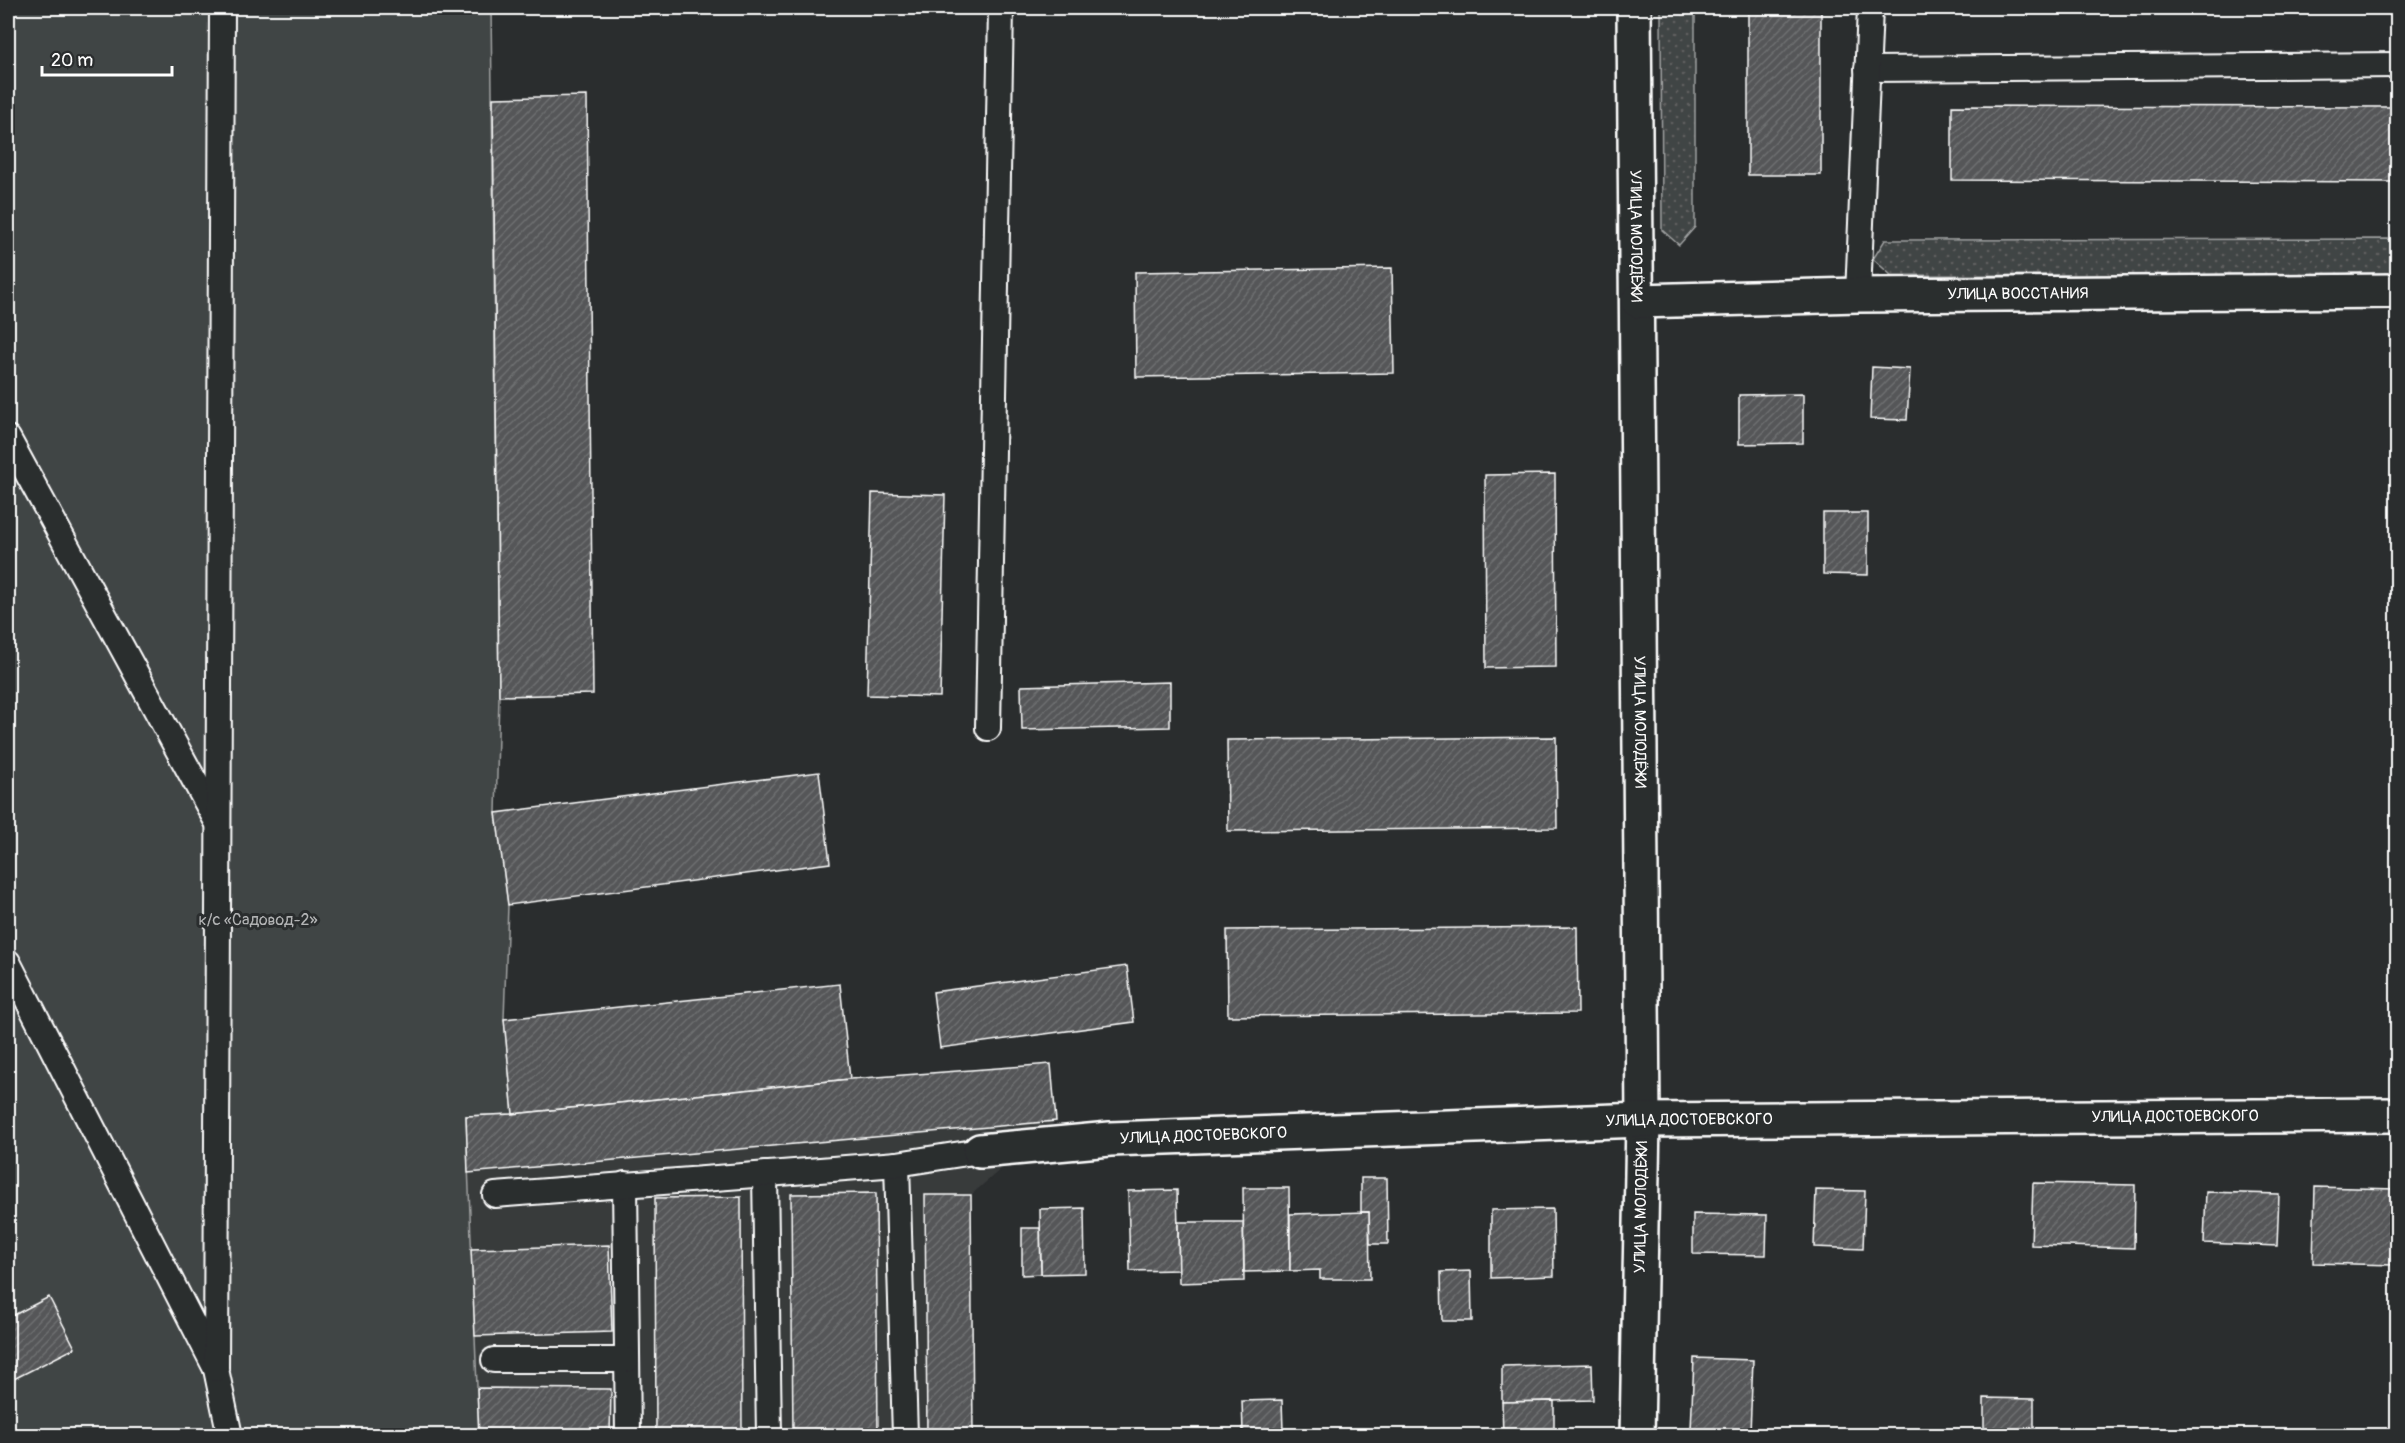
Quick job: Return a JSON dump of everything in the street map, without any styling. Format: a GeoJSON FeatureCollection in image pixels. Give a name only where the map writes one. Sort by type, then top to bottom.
{"type":"FeatureCollection","features":[{"type":"Feature","properties":{"kind":"street","name":"УЛИЦА МОЛОДЁЖИ"},"geometry":{"type":"LineString","coordinates":[[1634,8],[1643,1120],[1637,1436]]}},
{"type":"Feature","properties":{"kind":"street","name":"УЛИЦА ВОССТАНИЯ"},"geometry":{"type":"LineString","coordinates":[[1638,301],[1857,295],[2397,291]]}},
{"type":"Feature","properties":{"kind":"street","name":"УЛИЦА ДОСТОЕВСКОГО"},"geometry":{"type":"LineString","coordinates":[[980,1151],[1110,1139],[1643,1120],[2397,1115]]}},
{"type":"Feature","properties":{"kind":"lane"},"geometry":{"type":"LineString","coordinates":[[222,8],[216,1369],[230,1436]]}},
{"type":"Feature","properties":{"kind":"lane"},"geometry":{"type":"LineString","coordinates":[[988,728],[1001,8]]}},
{"type":"Feature","properties":{"kind":"lane"},"geometry":{"type":"LineString","coordinates":[[1857,295],[1870,8]]}},
{"type":"Feature","properties":{"kind":"lane"},"geometry":{"type":"LineString","coordinates":[[1867,69],[2397,65]]}},
{"type":"Feature","properties":{"kind":"lane"},"geometry":{"type":"LineString","coordinates":[[8,438],[218,823]]}},
{"type":"Feature","properties":{"kind":"lane"},"geometry":{"type":"LineString","coordinates":[[8,962],[216,1369]]}},
{"type":"Feature","properties":{"kind":"lane"},"geometry":{"type":"LineString","coordinates":[[495,1195],[897,1164],[980,1151]]}},
{"type":"Feature","properties":{"kind":"lane"},"geometry":{"type":"LineString","coordinates":[[897,1164],[905,1436]]}},
{"type":"Feature","properties":{"kind":"lane"},"geometry":{"type":"LineString","coordinates":[[765,1174],[769,1436]]}},
{"type":"Feature","properties":{"kind":"lane"},"geometry":{"type":"LineString","coordinates":[[625,1184],[628,1436]]}},
{"type":"Feature","properties":{"kind":"lane"},"geometry":{"type":"LineString","coordinates":[[494,1360],[627,1359]]}},
{"type":"Feature","properties":{"kind":"shaded area"},"geometry":{"type":"Polygon","coordinates":[[[1051,1064],[1056,1121],[971,1195],[973,1435],[479,1435],[466,1116],[513,1114],[850,1079],[1051,1064]]]}},
{"type":"Feature","properties":{"kind":"green space","name":"к/с «Садовод-2»"},"geometry":{"type":"Polygon","coordinates":[[[8,8],[491,8],[499,696],[496,813],[508,905],[504,1019],[513,1114],[466,1116],[479,1435],[8,1435],[8,8]]]}},
{"type":"Feature","properties":{"kind":"green space"},"geometry":{"type":"Polygon","coordinates":[[[1661,8],[1695,8],[1695,227],[1679,245],[1662,230],[1661,8]]]}},
{"type":"Feature","properties":{"kind":"green space"},"geometry":{"type":"Polygon","coordinates":[[[2398,239],[2397,276],[1891,275],[1873,259],[1885,240],[2398,239]]]}},
{"type":"Feature","properties":{"kind":"building"},"geometry":{"type":"Polygon","coordinates":[[[1748,8],[1821,8],[1821,175],[1748,175],[1748,8]]]}},
{"type":"Feature","properties":{"kind":"building"},"geometry":{"type":"Polygon","coordinates":[[[587,96],[593,694],[499,696],[493,98],[587,96]]]}},
{"type":"Feature","properties":{"kind":"building"},"geometry":{"type":"Polygon","coordinates":[[[1952,106],[2398,107],[2398,182],[1952,180],[1952,106]]]}},
{"type":"Feature","properties":{"kind":"building"},"geometry":{"type":"Polygon","coordinates":[[[1392,268],[1394,373],[1136,377],[1135,272],[1392,268]]]}},
{"type":"Feature","properties":{"kind":"building"},"geometry":{"type":"Polygon","coordinates":[[[1872,367],[1910,369],[1907,420],[1870,419],[1872,367]]]}},
{"type":"Feature","properties":{"kind":"building"},"geometry":{"type":"Polygon","coordinates":[[[1803,394],[1803,443],[1739,444],[1739,395],[1803,394]]]}},
{"type":"Feature","properties":{"kind":"building"},"geometry":{"type":"Polygon","coordinates":[[[1555,474],[1556,667],[1486,668],[1485,475],[1555,474]]]}},
{"type":"Feature","properties":{"kind":"building"},"geometry":{"type":"Polygon","coordinates":[[[872,493],[945,495],[940,697],[867,695],[872,493]]]}},
{"type":"Feature","properties":{"kind":"building"},"geometry":{"type":"Polygon","coordinates":[[[1823,513],[1868,513],[1868,575],[1823,574],[1823,513]]]}},
{"type":"Feature","properties":{"kind":"building"},"geometry":{"type":"Polygon","coordinates":[[[1170,682],[1170,727],[1022,730],[1021,686],[1170,682]]]}},
{"type":"Feature","properties":{"kind":"building"},"geometry":{"type":"Polygon","coordinates":[[[1556,737],[1557,828],[1228,831],[1227,740],[1556,737]]]}},
{"type":"Feature","properties":{"kind":"building"},"geometry":{"type":"Polygon","coordinates":[[[819,772],[830,863],[508,905],[496,813],[819,772]]]}},
{"type":"Feature","properties":{"kind":"building"},"geometry":{"type":"Polygon","coordinates":[[[1577,927],[1578,1013],[1228,1016],[1227,930],[1577,927]]]}},
{"type":"Feature","properties":{"kind":"building"},"geometry":{"type":"Polygon","coordinates":[[[1127,966],[1134,1022],[940,1048],[933,992],[1127,966]]]}},
{"type":"Feature","properties":{"kind":"building"},"geometry":{"type":"Polygon","coordinates":[[[840,984],[850,1079],[513,1114],[504,1019],[840,984]]]}},
{"type":"Feature","properties":{"kind":"building"},"geometry":{"type":"Polygon","coordinates":[[[1051,1064],[1056,1121],[468,1173],[466,1116],[513,1114],[850,1079],[1051,1064]]]}},
{"type":"Feature","properties":{"kind":"building"},"geometry":{"type":"Polygon","coordinates":[[[1361,1178],[1387,1178],[1388,1244],[1370,1244],[1369,1212],[1361,1212],[1361,1178]]]}},
{"type":"Feature","properties":{"kind":"building"},"geometry":{"type":"Polygon","coordinates":[[[2033,1183],[2135,1185],[2134,1248],[2031,1245],[2033,1183]]]}},
{"type":"Feature","properties":{"kind":"building"},"geometry":{"type":"Polygon","coordinates":[[[2315,1187],[2396,1189],[2394,1265],[2313,1263],[2315,1187]]]}},
{"type":"Feature","properties":{"kind":"building"},"geometry":{"type":"Polygon","coordinates":[[[1243,1188],[1289,1188],[1290,1271],[1244,1272],[1243,1188]]]}},
{"type":"Feature","properties":{"kind":"building"},"geometry":{"type":"Polygon","coordinates":[[[1177,1190],[1179,1270],[1130,1271],[1128,1191],[1177,1190]]]}},
{"type":"Feature","properties":{"kind":"building"},"geometry":{"type":"Polygon","coordinates":[[[1816,1190],[1865,1191],[1863,1249],[1814,1247],[1816,1190]]]}},
{"type":"Feature","properties":{"kind":"building"},"geometry":{"type":"Polygon","coordinates":[[[2206,1192],[2279,1194],[2277,1246],[2204,1243],[2206,1192]]]}},
{"type":"Feature","properties":{"kind":"building"},"geometry":{"type":"Polygon","coordinates":[[[876,1193],[878,1436],[793,1436],[791,1194],[876,1193]]]}},
{"type":"Feature","properties":{"kind":"building"},"geometry":{"type":"Polygon","coordinates":[[[925,1195],[971,1195],[973,1436],[927,1436],[925,1195]]]}},
{"type":"Feature","properties":{"kind":"building"},"geometry":{"type":"Polygon","coordinates":[[[741,1197],[742,1436],[656,1436],[655,1198],[741,1197]]]}},
{"type":"Feature","properties":{"kind":"building"},"geometry":{"type":"Polygon","coordinates":[[[1084,1208],[1085,1273],[1041,1274],[1040,1209],[1084,1208]]]}},
{"type":"Feature","properties":{"kind":"building"},"geometry":{"type":"Polygon","coordinates":[[[1553,1209],[1554,1276],[1491,1278],[1491,1210],[1553,1209]]]}},
{"type":"Feature","properties":{"kind":"building"},"geometry":{"type":"Polygon","coordinates":[[[1369,1212],[1370,1279],[1320,1279],[1320,1270],[1290,1271],[1290,1214],[1369,1212]]]}},
{"type":"Feature","properties":{"kind":"building"},"geometry":{"type":"Polygon","coordinates":[[[1693,1214],[1767,1215],[1766,1255],[1693,1254],[1693,1214]]]}},
{"type":"Feature","properties":{"kind":"building"},"geometry":{"type":"Polygon","coordinates":[[[1178,1222],[1243,1222],[1244,1281],[1179,1283],[1178,1222]]]}},
{"type":"Feature","properties":{"kind":"building"},"geometry":{"type":"Polygon","coordinates":[[[1022,1228],[1040,1228],[1041,1274],[1022,1275],[1022,1228]]]}},
{"type":"Feature","properties":{"kind":"building"},"geometry":{"type":"Polygon","coordinates":[[[609,1245],[612,1332],[475,1336],[471,1249],[609,1245]]]}},
{"type":"Feature","properties":{"kind":"building"},"geometry":{"type":"Polygon","coordinates":[[[1471,1271],[1472,1321],[1442,1321],[1441,1272],[1471,1271]]]}},
{"type":"Feature","properties":{"kind":"building"},"geometry":{"type":"Polygon","coordinates":[[[49,1297],[75,1348],[8,1382],[8,1318],[49,1297]]]}},
{"type":"Feature","properties":{"kind":"building"},"geometry":{"type":"Polygon","coordinates":[[[1694,1358],[1753,1360],[1750,1432],[1691,1430],[1694,1358]]]}},
{"type":"Feature","properties":{"kind":"building"},"geometry":{"type":"Polygon","coordinates":[[[1592,1364],[1593,1400],[1502,1402],[1502,1366],[1592,1364]]]}},
{"type":"Feature","properties":{"kind":"building"},"geometry":{"type":"Polygon","coordinates":[[[477,1388],[611,1389],[610,1436],[479,1436],[477,1388]]]}},
{"type":"Feature","properties":{"kind":"building"},"geometry":{"type":"Polygon","coordinates":[[[1984,1398],[2034,1399],[2034,1436],[1984,1436],[1984,1398]]]}},
{"type":"Feature","properties":{"kind":"building"},"geometry":{"type":"Polygon","coordinates":[[[1282,1400],[1283,1431],[1243,1432],[1242,1401],[1282,1400]]]}},
{"type":"Feature","properties":{"kind":"building"},"geometry":{"type":"Polygon","coordinates":[[[1554,1401],[1554,1436],[1503,1436],[1502,1402],[1554,1401]]]}}]}
